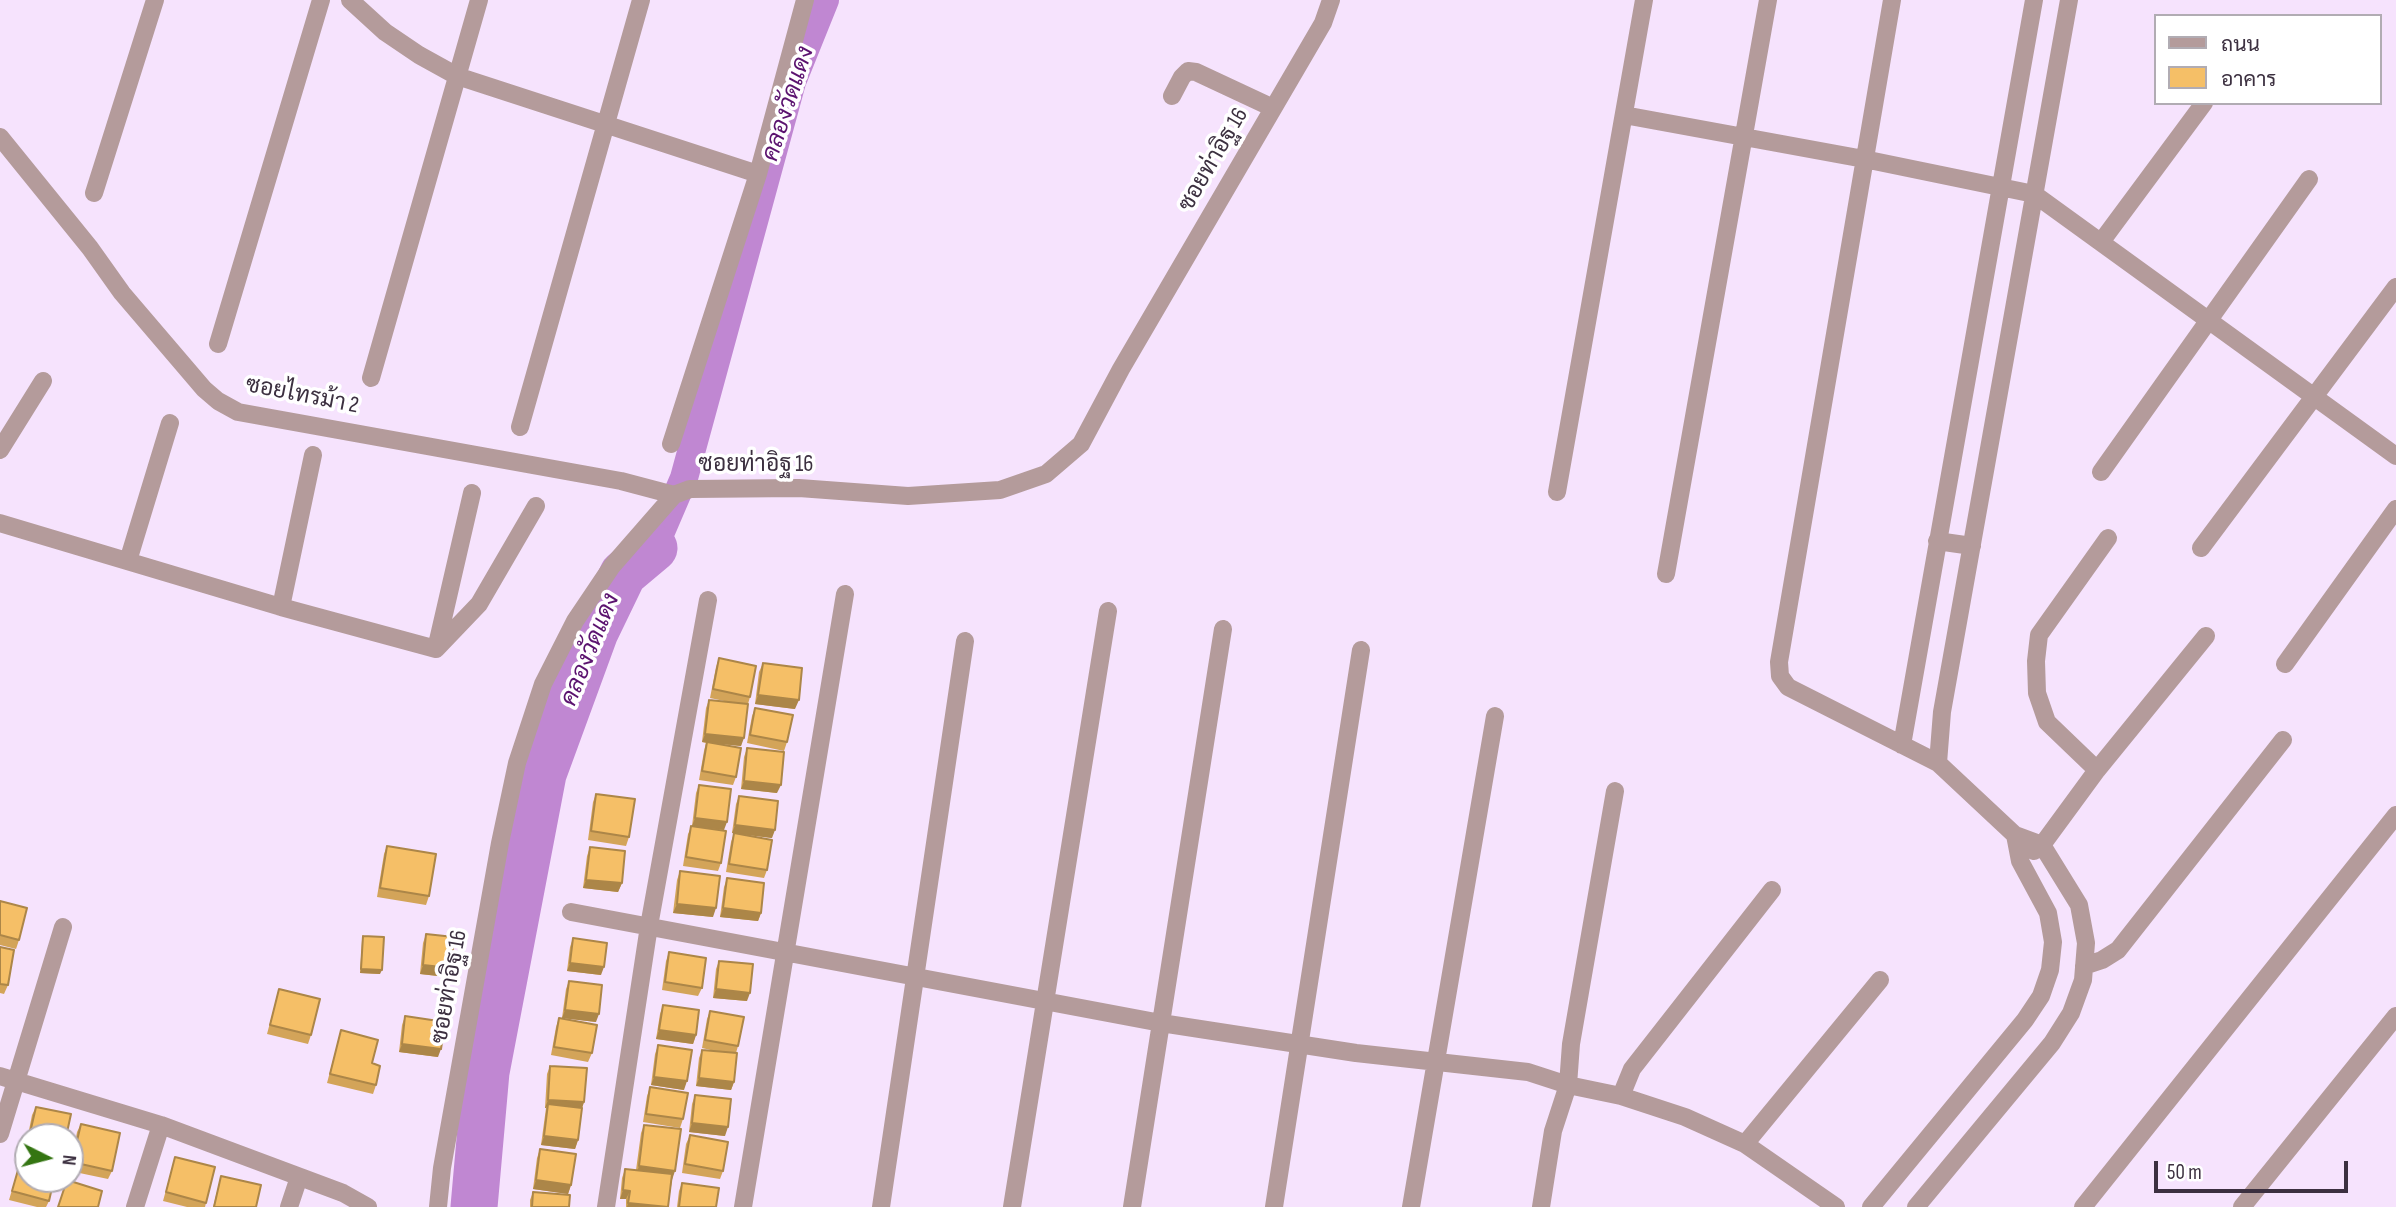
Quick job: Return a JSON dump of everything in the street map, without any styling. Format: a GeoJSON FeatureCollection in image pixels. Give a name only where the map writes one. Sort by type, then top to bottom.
{"type":"FeatureCollection","features":[{"type":"Feature","properties":{"kind":"street"},"geometry":{"type":"LineString","coordinates":[[94,193],[155,0]]}},
{"type":"Feature","properties":{"kind":"street"},"geometry":{"type":"LineString","coordinates":[[218,344],[321,0]]}},
{"type":"Feature","properties":{"kind":"street"},"geometry":{"type":"LineString","coordinates":[[350,0],[385,32],[457,76],[758,174]]}},
{"type":"Feature","properties":{"kind":"street"},"geometry":{"type":"LineString","coordinates":[[371,378],[480,0]]}},
{"type":"Feature","properties":{"kind":"street"},"geometry":{"type":"LineString","coordinates":[[520,427],[641,0]]}},
{"type":"Feature","properties":{"kind":"street"},"geometry":{"type":"LineString","coordinates":[[671,444],[758,174],[804,0]]}},
{"type":"Feature","properties":{"kind":"street","name":"ซอยท่าอิฐ 16"},"geometry":{"type":"LineString","coordinates":[[438,1207],[442,1168],[500,843],[517,763],[543,684],[575,621],[612,566],[674,495],[690,489],[799,488],[908,496],[1000,490],[1046,474],[1081,443],[1121,369],[1323,23],[1331,0]]}},
{"type":"Feature","properties":{"kind":"street"},"geometry":{"type":"LineString","coordinates":[[1557,492],[1644,0]]}},
{"type":"Feature","properties":{"kind":"street"},"geometry":{"type":"LineString","coordinates":[[1666,574],[1768,0]]}},
{"type":"Feature","properties":{"kind":"street"},"geometry":{"type":"LineString","coordinates":[[1892,0],[1779,662],[1780,676],[1788,687],[1938,764],[2015,835],[2042,845],[2079,905],[2086,943],[2083,980],[2071,1013],[2052,1043],[1916,1207]]}},
{"type":"Feature","properties":{"kind":"street"},"geometry":{"type":"LineString","coordinates":[[1902,745],[2034,0]]}},
{"type":"Feature","properties":{"kind":"street"},"geometry":{"type":"LineString","coordinates":[[1938,764],[1942,712],[2068,0]]}},
{"type":"Feature","properties":{"kind":"street"},"geometry":{"type":"LineString","coordinates":[[1172,96],[1188,71],[1196,72],[1273,108]]}},
{"type":"Feature","properties":{"kind":"street"},"geometry":{"type":"LineString","coordinates":[[2101,242],[2203,105]]}},
{"type":"Feature","properties":{"kind":"street"},"geometry":{"type":"LineString","coordinates":[[1624,115],[2001,185],[2034,194],[2396,456]]}},
{"type":"Feature","properties":{"kind":"street","name":"ซอยไทรม้า 2"},"geometry":{"type":"LineString","coordinates":[[0,137],[90,248],[122,293],[204,389],[238,412],[621,481],[674,495]]}},
{"type":"Feature","properties":{"kind":"street"},"geometry":{"type":"LineString","coordinates":[[2101,472],[2309,179]]}},
{"type":"Feature","properties":{"kind":"street"},"geometry":{"type":"LineString","coordinates":[[2201,548],[2396,287]]}},
{"type":"Feature","properties":{"kind":"street"},"geometry":{"type":"LineString","coordinates":[[0,450],[43,381]]}},
{"type":"Feature","properties":{"kind":"street"},"geometry":{"type":"LineString","coordinates":[[128,561],[170,423]]}},
{"type":"Feature","properties":{"kind":"street"},"geometry":{"type":"LineString","coordinates":[[281,607],[313,455]]}},
{"type":"Feature","properties":{"kind":"street"},"geometry":{"type":"LineString","coordinates":[[436,649],[472,493]]}},
{"type":"Feature","properties":{"kind":"street"},"geometry":{"type":"LineString","coordinates":[[436,649],[479,604],[536,506]]}},
{"type":"Feature","properties":{"kind":"street"},"geometry":{"type":"LineString","coordinates":[[2285,664],[2396,509]]}},
{"type":"Feature","properties":{"kind":"street"},"geometry":{"type":"LineString","coordinates":[[0,523],[281,607],[436,649]]}},
{"type":"Feature","properties":{"kind":"street"},"geometry":{"type":"LineString","coordinates":[[2097,770],[2047,722],[2037,692],[2036,661],[2039,635],[2108,538]]}},
{"type":"Feature","properties":{"kind":"street"},"geometry":{"type":"LineString","coordinates":[[1937,541],[1972,545]]}},
{"type":"Feature","properties":{"kind":"street"},"geometry":{"type":"LineString","coordinates":[[743,1207],[845,594]]}},
{"type":"Feature","properties":{"kind":"street"},"geometry":{"type":"LineString","coordinates":[[606,1207],[649,926],[708,600]]}},
{"type":"Feature","properties":{"kind":"street"},"geometry":{"type":"LineString","coordinates":[[1012,1207],[1108,611]]}},
{"type":"Feature","properties":{"kind":"street"},"geometry":{"type":"LineString","coordinates":[[1132,1207],[1223,629]]}},
{"type":"Feature","properties":{"kind":"street"},"geometry":{"type":"LineString","coordinates":[[2020,862],[2042,845],[2097,770],[2206,636]]}},
{"type":"Feature","properties":{"kind":"street"},"geometry":{"type":"LineString","coordinates":[[881,1207],[965,641]]}},
{"type":"Feature","properties":{"kind":"street"},"geometry":{"type":"LineString","coordinates":[[1274,1207],[1361,649]]}},
{"type":"Feature","properties":{"kind":"street"},"geometry":{"type":"LineString","coordinates":[[1411,1207],[1495,716]]}},
{"type":"Feature","properties":{"kind":"street"},"geometry":{"type":"LineString","coordinates":[[2084,966],[2102,960],[2118,950],[2283,740]]}},
{"type":"Feature","properties":{"kind":"street"},"geometry":{"type":"LineString","coordinates":[[1541,1207],[1553,1131],[1568,1085],[1571,1044],[1615,791]]}},
{"type":"Feature","properties":{"kind":"street"},"geometry":{"type":"LineString","coordinates":[[2083,1207],[2396,815]]}},
{"type":"Feature","properties":{"kind":"street"},"geometry":{"type":"LineString","coordinates":[[1871,1207],[2025,1020],[2041,996],[2050,970],[2053,942],[2048,914],[2020,862],[2015,835]]}},
{"type":"Feature","properties":{"kind":"street"},"geometry":{"type":"LineString","coordinates":[[1621,1096],[1632,1069],[1772,890]]}},
{"type":"Feature","properties":{"kind":"street"},"geometry":{"type":"LineString","coordinates":[[571,912],[1161,1023],[1356,1053],[1528,1072],[1568,1085],[1621,1096],[1685,1118],[1745,1144],[1836,1207]]}},
{"type":"Feature","properties":{"kind":"street"},"geometry":{"type":"LineString","coordinates":[[0,1134],[8,1078],[63,927]]}},
{"type":"Feature","properties":{"kind":"street"},"geometry":{"type":"LineString","coordinates":[[1745,1144],[1880,980]]}},
{"type":"Feature","properties":{"kind":"street"},"geometry":{"type":"LineString","coordinates":[[2242,1207],[2396,1016]]}},
{"type":"Feature","properties":{"kind":"street"},"geometry":{"type":"LineString","coordinates":[[8,1078],[160,1125],[343,1193],[368,1207]]}},
{"type":"Feature","properties":{"kind":"street"},"geometry":{"type":"LineString","coordinates":[[135,1207],[160,1125]]}},
{"type":"Feature","properties":{"kind":"street"},"geometry":{"type":"LineString","coordinates":[[289,1207],[299,1177]]}},
{"type":"Feature","properties":{"kind":"building"},"geometry":{"type":"Polygon","coordinates":[[[719,658],[756,666],[750,697],[713,689],[719,658]]]}},
{"type":"Feature","properties":{"kind":"building"},"geometry":{"type":"Polygon","coordinates":[[[763,663],[802,668],[799,700],[758,695],[763,663]]]}},
{"type":"Feature","properties":{"kind":"building"},"geometry":{"type":"Polygon","coordinates":[[[709,700],[748,704],[744,738],[705,734],[709,700]]]}},
{"type":"Feature","properties":{"kind":"building"},"geometry":{"type":"Polygon","coordinates":[[[755,708],[793,715],[787,742],[750,735],[755,708]]]}},
{"type":"Feature","properties":{"kind":"building"},"geometry":{"type":"Polygon","coordinates":[[[707,742],[741,748],[736,777],[702,771],[707,742]]]}},
{"type":"Feature","properties":{"kind":"building"},"geometry":{"type":"Polygon","coordinates":[[[747,748],[784,752],[781,785],[744,781],[747,748]]]}},
{"type":"Feature","properties":{"kind":"building"},"geometry":{"type":"Polygon","coordinates":[[[699,785],[731,789],[727,822],[695,818],[699,785]]]}},
{"type":"Feature","properties":{"kind":"building"},"geometry":{"type":"Polygon","coordinates":[[[596,794],[635,799],[629,837],[591,831],[596,794]]]}},
{"type":"Feature","properties":{"kind":"building"},"geometry":{"type":"Polygon","coordinates":[[[739,796],[778,801],[775,830],[735,825],[739,796]]]}},
{"type":"Feature","properties":{"kind":"building"},"geometry":{"type":"Polygon","coordinates":[[[691,826],[726,831],[721,863],[686,857],[691,826]]]}},
{"type":"Feature","properties":{"kind":"building"},"geometry":{"type":"Polygon","coordinates":[[[734,833],[772,840],[767,870],[729,864],[734,833]]]}},
{"type":"Feature","properties":{"kind":"building"},"geometry":{"type":"Polygon","coordinates":[[[387,846],[436,854],[429,896],[380,888],[387,846]]]}},
{"type":"Feature","properties":{"kind":"building"},"geometry":{"type":"Polygon","coordinates":[[[590,847],[625,851],[622,883],[586,880],[590,847]]]}},
{"type":"Feature","properties":{"kind":"building"},"geometry":{"type":"Polygon","coordinates":[[[680,871],[720,876],[716,908],[677,904],[680,871]]]}},
{"type":"Feature","properties":{"kind":"building"},"geometry":{"type":"Polygon","coordinates":[[[727,878],[764,883],[761,913],[723,908],[727,878]]]}},
{"type":"Feature","properties":{"kind":"building"},"geometry":{"type":"Polygon","coordinates":[[[0,901],[27,908],[19,940],[0,935],[0,901]]]}},
{"type":"Feature","properties":{"kind":"building"},"geometry":{"type":"Polygon","coordinates":[[[426,934],[454,937],[451,968],[423,965],[426,934]]]}},
{"type":"Feature","properties":{"kind":"building"},"geometry":{"type":"Polygon","coordinates":[[[363,936],[384,937],[382,970],[361,969],[363,936]]]}},
{"type":"Feature","properties":{"kind":"building"},"geometry":{"type":"Polygon","coordinates":[[[573,938],[607,943],[604,967],[570,963],[573,938]]]}},
{"type":"Feature","properties":{"kind":"building"},"geometry":{"type":"Polygon","coordinates":[[[0,947],[14,950],[8,985],[0,984],[0,947]]]}},
{"type":"Feature","properties":{"kind":"building"},"geometry":{"type":"Polygon","coordinates":[[[669,952],[706,958],[702,988],[665,982],[669,952]]]}},
{"type":"Feature","properties":{"kind":"building"},"geometry":{"type":"Polygon","coordinates":[[[719,961],[753,964],[750,993],[716,989],[719,961]]]}},
{"type":"Feature","properties":{"kind":"building"},"geometry":{"type":"Polygon","coordinates":[[[569,981],[602,985],[599,1014],[565,1010],[569,981]]]}},
{"type":"Feature","properties":{"kind":"building"},"geometry":{"type":"Polygon","coordinates":[[[279,989],[320,999],[311,1035],[270,1025],[279,989]]]}},
{"type":"Feature","properties":{"kind":"building"},"geometry":{"type":"Polygon","coordinates":[[[663,1005],[699,1010],[696,1035],[659,1030],[663,1005]]]}},
{"type":"Feature","properties":{"kind":"building"},"geometry":{"type":"Polygon","coordinates":[[[710,1011],[744,1017],[738,1046],[705,1040],[710,1011]]]}},
{"type":"Feature","properties":{"kind":"building"},"geometry":{"type":"Polygon","coordinates":[[[405,1016],[445,1022],[441,1049],[402,1044],[405,1016]]]}},
{"type":"Feature","properties":{"kind":"building"},"geometry":{"type":"Polygon","coordinates":[[[559,1018],[597,1025],[592,1053],[554,1047],[559,1018]]]}},
{"type":"Feature","properties":{"kind":"building"},"geometry":{"type":"Polygon","coordinates":[[[341,1030],[378,1040],[372,1063],[380,1066],[376,1085],[330,1074],[341,1030]]]}},
{"type":"Feature","properties":{"kind":"building"},"geometry":{"type":"Polygon","coordinates":[[[658,1045],[692,1050],[687,1081],[654,1077],[658,1045]]]}},
{"type":"Feature","properties":{"kind":"building"},"geometry":{"type":"Polygon","coordinates":[[[702,1050],[737,1053],[734,1082],[699,1078],[702,1050]]]}},
{"type":"Feature","properties":{"kind":"building"},"geometry":{"type":"Polygon","coordinates":[[[550,1066],[587,1068],[584,1102],[548,1100],[550,1066]]]}},
{"type":"Feature","properties":{"kind":"building"},"geometry":{"type":"Polygon","coordinates":[[[650,1087],[688,1093],[683,1119],[646,1114],[650,1087]]]}},
{"type":"Feature","properties":{"kind":"building"},"geometry":{"type":"Polygon","coordinates":[[[695,1095],[731,1099],[728,1127],[692,1123],[695,1095]]]}},
{"type":"Feature","properties":{"kind":"building"},"geometry":{"type":"Polygon","coordinates":[[[548,1104],[582,1108],[578,1140],[544,1136],[548,1104]]]}},
{"type":"Feature","properties":{"kind":"building"},"geometry":{"type":"Polygon","coordinates":[[[36,1107],[71,1114],[69,1123],[32,1123],[36,1107]]]}},
{"type":"Feature","properties":{"kind":"building"},"geometry":{"type":"Polygon","coordinates":[[[84,1125],[120,1133],[112,1171],[84,1165],[84,1125]]]}},
{"type":"Feature","properties":{"kind":"building"},"geometry":{"type":"Polygon","coordinates":[[[644,1125],[681,1129],[675,1171],[639,1166],[644,1125]]]}},
{"type":"Feature","properties":{"kind":"building"},"geometry":{"type":"Polygon","coordinates":[[[690,1135],[728,1142],[723,1171],[685,1164],[690,1135]]]}},
{"type":"Feature","properties":{"kind":"building"},"geometry":{"type":"Polygon","coordinates":[[[540,1149],[576,1154],[571,1185],[536,1180],[540,1149]]]}},
{"type":"Feature","properties":{"kind":"building"},"geometry":{"type":"Polygon","coordinates":[[[175,1157],[215,1167],[206,1203],[166,1192],[175,1157]]]}},
{"type":"Feature","properties":{"kind":"building"},"geometry":{"type":"Polygon","coordinates":[[[625,1169],[672,1174],[668,1207],[628,1203],[630,1191],[623,1190],[625,1169]]]}},
{"type":"Feature","properties":{"kind":"building"},"geometry":{"type":"Polygon","coordinates":[[[221,1176],[261,1185],[256,1207],[214,1207],[221,1176]]]}},
{"type":"Feature","properties":{"kind":"building"},"geometry":{"type":"Polygon","coordinates":[[[682,1183],[719,1188],[716,1207],[679,1207],[682,1183]]]}},
{"type":"Feature","properties":{"kind":"building"},"geometry":{"type":"Polygon","coordinates":[[[84,1185],[102,1191],[98,1207],[58,1207],[63,1193],[84,1193],[84,1185]]]}},
{"type":"Feature","properties":{"kind":"building"},"geometry":{"type":"Polygon","coordinates":[[[533,1192],[570,1195],[569,1207],[532,1207],[533,1192]]]}},
{"type":"Feature","properties":{"kind":"building"},"geometry":{"type":"Polygon","coordinates":[[[19,1193],[51,1193],[49,1201],[19,1193]]]}},
{"type":"Feature","properties":{"kind":"waterway","name":"คลองวัดแดง"},"geometry":{"type":"LineString","coordinates":[[654,548],[684,478],[792,82],[825,0]]}},
{"type":"Feature","properties":{"kind":"waterway","name":"คลองวัดแดง"},"geometry":{"type":"LineString","coordinates":[[474,1207],[486,1072],[543,774],[595,632],[623,574],[654,548]]}}]}
